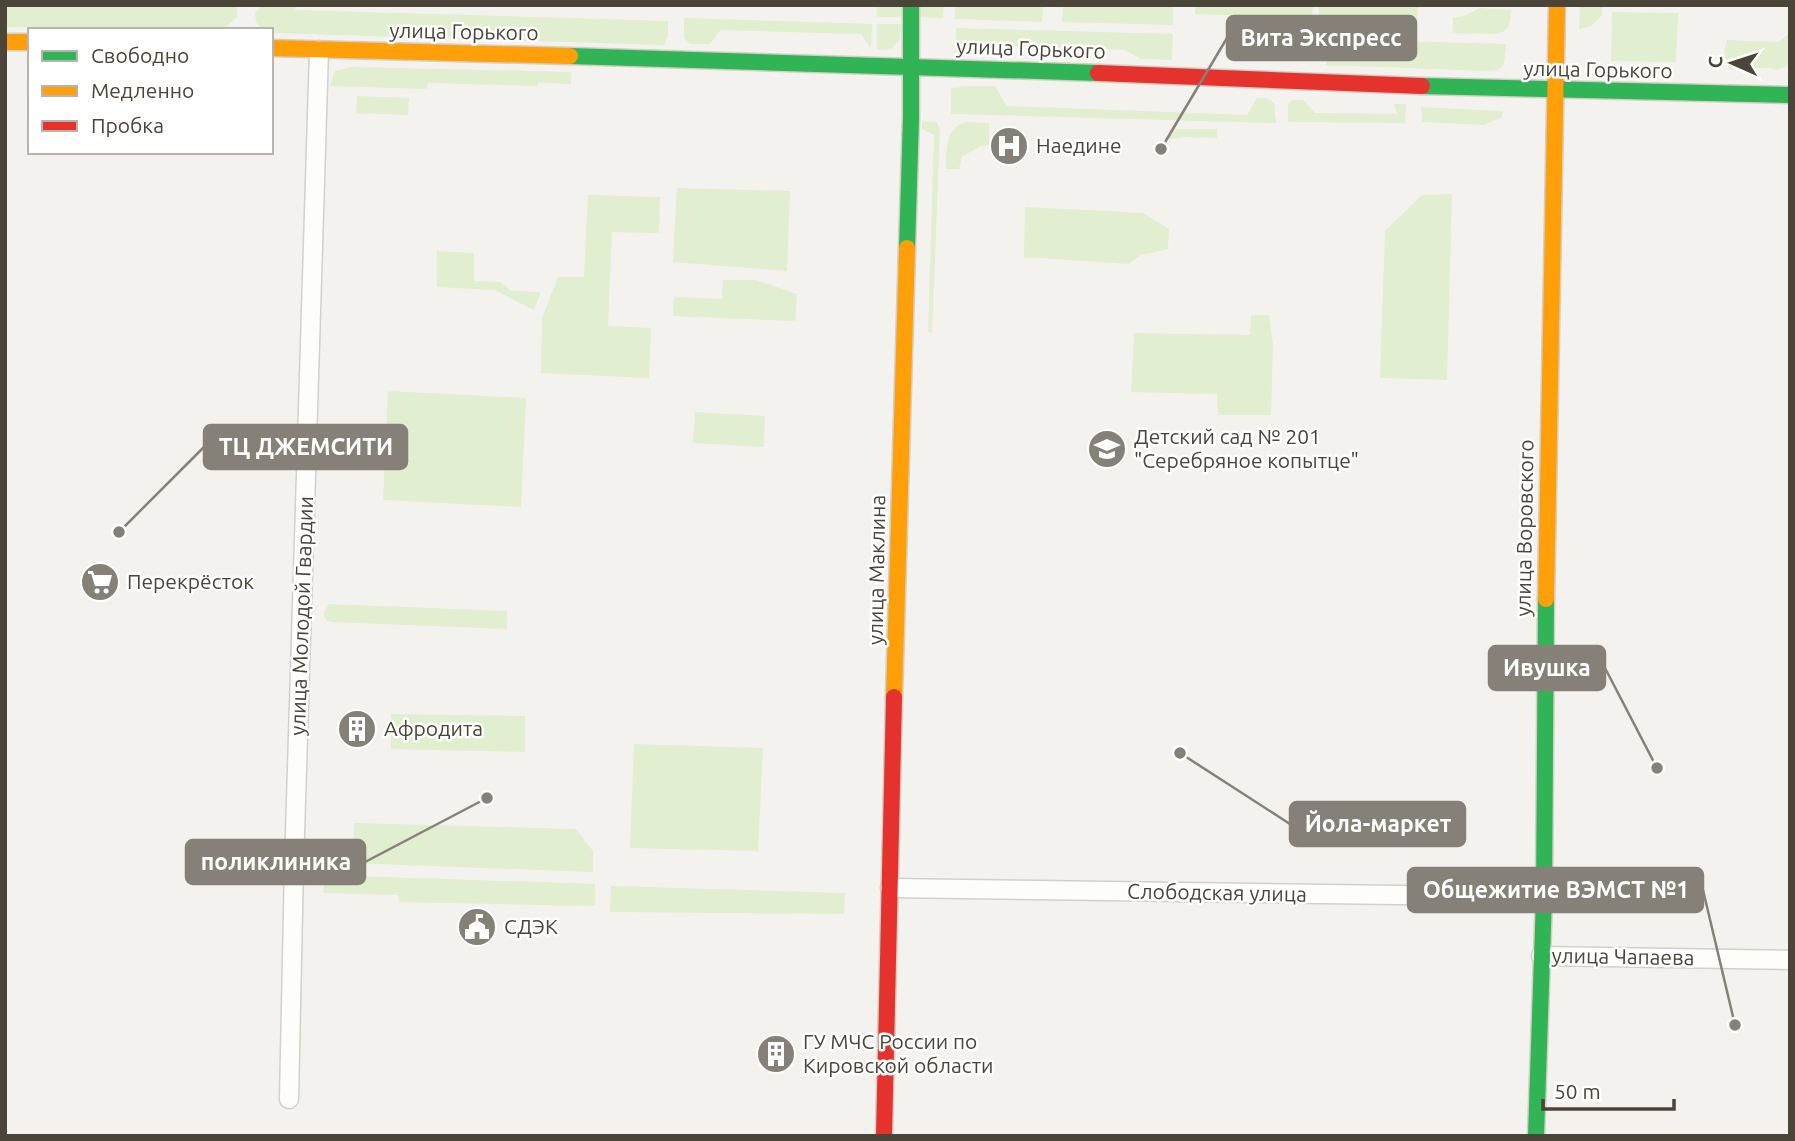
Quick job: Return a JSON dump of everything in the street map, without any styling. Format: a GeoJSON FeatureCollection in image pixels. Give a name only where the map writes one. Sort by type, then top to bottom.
{"type":"FeatureCollection","features":[{"type":"Feature","properties":{"kind":"street","name":"улица Маклина"},"geometry":{"type":"LineString","coordinates":[[884,1136],[911,5]]}},
{"type":"Feature","properties":{"kind":"street","name":"улица Воровского"},"geometry":{"type":"LineString","coordinates":[[1536,1136],[1544,897],[1546,526],[1556,5]]}},
{"type":"Feature","properties":{"kind":"street"},"geometry":{"type":"LineString","coordinates":[[5,42],[28,42]]}},
{"type":"Feature","properties":{"kind":"street","name":"улица Горького"},"geometry":{"type":"LineString","coordinates":[[273,48],[911,65],[1555,90],[1790,95]]}},
{"type":"Feature","properties":{"kind":"street","name":"улица Молодой Гвардии"},"geometry":{"type":"LineString","coordinates":[[289,1099],[319,50]]}},
{"type":"Feature","properties":{"kind":"street","name":"Слободская улица"},"geometry":{"type":"LineString","coordinates":[[890,888],[1544,897]]}},
{"type":"Feature","properties":{"kind":"street","name":"улица Чапаева"},"geometry":{"type":"LineString","coordinates":[[1541,956],[1790,960]]}},
{"type":"Feature","properties":{"kind":"green space"},"geometry":{"type":"Polygon","coordinates":[[[5,5],[237,7],[237,17],[225,28],[5,27],[5,5]]]}},
{"type":"Feature","properties":{"kind":"green space"},"geometry":{"type":"Polygon","coordinates":[[[259,5],[296,5],[295,10],[668,21],[668,36],[664,45],[273,33],[273,28],[261,28],[256,22],[255,13],[259,10],[259,5]]]}},
{"type":"Feature","properties":{"kind":"green space"},"geometry":{"type":"Polygon","coordinates":[[[877,5],[901,5],[901,17],[877,17],[877,5]]]}},
{"type":"Feature","properties":{"kind":"green space"},"geometry":{"type":"Polygon","coordinates":[[[919,5],[944,5],[943,18],[919,17],[919,5]]]}},
{"type":"Feature","properties":{"kind":"green space"},"geometry":{"type":"Polygon","coordinates":[[[955,5],[1043,5],[1042,22],[955,19],[955,5]]]}},
{"type":"Feature","properties":{"kind":"green space"},"geometry":{"type":"Polygon","coordinates":[[[1063,5],[1173,5],[1173,25],[1062,22],[1063,5]]]}},
{"type":"Feature","properties":{"kind":"green space"},"geometry":{"type":"Polygon","coordinates":[[[1195,5],[1313,5],[1312,18],[1195,14],[1195,5]]]}},
{"type":"Feature","properties":{"kind":"green space"},"geometry":{"type":"Polygon","coordinates":[[[1319,5],[1418,7],[1417,30],[1319,27],[1319,5]]]}},
{"type":"Feature","properties":{"kind":"green space"},"geometry":{"type":"Polygon","coordinates":[[[1580,5],[1602,5],[1602,15],[1591,26],[1579,29],[1580,5]]]}},
{"type":"Feature","properties":{"kind":"green space"},"geometry":{"type":"Polygon","coordinates":[[[1480,8],[1511,10],[1509,26],[1505,31],[1495,34],[1453,33],[1453,18],[1480,8]]]}},
{"type":"Feature","properties":{"kind":"green space"},"geometry":{"type":"Polygon","coordinates":[[[1612,12],[1678,13],[1676,62],[1611,61],[1612,12]]]}},
{"type":"Feature","properties":{"kind":"green space"},"geometry":{"type":"Polygon","coordinates":[[[684,18],[872,24],[871,49],[861,34],[721,30],[710,44],[690,44],[684,38],[684,18]]]}},
{"type":"Feature","properties":{"kind":"green space"},"geometry":{"type":"Polygon","coordinates":[[[877,24],[901,24],[900,40],[891,49],[877,50],[877,24]]]}},
{"type":"Feature","properties":{"kind":"green space"},"geometry":{"type":"Polygon","coordinates":[[[956,28],[1173,34],[1172,60],[1141,59],[1125,50],[989,45],[979,54],[955,52],[956,28]]]}},
{"type":"Feature","properties":{"kind":"green space"},"geometry":{"type":"Polygon","coordinates":[[[1790,33],[1790,65],[1777,70],[1729,69],[1724,51],[1727,40],[1778,42],[1790,33]]]}},
{"type":"Feature","properties":{"kind":"green space"},"geometry":{"type":"Polygon","coordinates":[[[1327,39],[1506,44],[1504,64],[1498,70],[1488,71],[1326,65],[1327,39]]]}},
{"type":"Feature","properties":{"kind":"green space"},"geometry":{"type":"Polygon","coordinates":[[[351,67],[571,72],[571,84],[538,83],[538,86],[428,83],[427,89],[330,86],[335,71],[351,67]]]}},
{"type":"Feature","properties":{"kind":"green space"},"geometry":{"type":"Polygon","coordinates":[[[962,86],[995,86],[1007,106],[1247,115],[1257,98],[1266,98],[1274,103],[1276,123],[951,114],[951,89],[962,86]]]}},
{"type":"Feature","properties":{"kind":"green space"},"geometry":{"type":"Polygon","coordinates":[[[357,96],[409,98],[408,115],[356,113],[357,96]]]}},
{"type":"Feature","properties":{"kind":"green space"},"geometry":{"type":"Polygon","coordinates":[[[1292,100],[1303,100],[1315,113],[1397,114],[1394,104],[1406,104],[1405,123],[1288,122],[1288,105],[1292,100]]]}},
{"type":"Feature","properties":{"kind":"green space"},"geometry":{"type":"Polygon","coordinates":[[[1421,107],[1503,111],[1501,118],[1483,125],[1422,122],[1421,107]]]}},
{"type":"Feature","properties":{"kind":"green space"},"geometry":{"type":"Polygon","coordinates":[[[922,121],[936,122],[940,129],[932,333],[928,332],[934,135],[922,129],[922,121]]]}},
{"type":"Feature","properties":{"kind":"green space"},"geometry":{"type":"Polygon","coordinates":[[[966,122],[989,123],[989,145],[980,146],[962,157],[959,169],[946,169],[950,134],[966,122]]]}},
{"type":"Feature","properties":{"kind":"green space"},"geometry":{"type":"Polygon","coordinates":[[[1169,129],[1217,129],[1217,138],[1169,139],[1169,129]]]}},
{"type":"Feature","properties":{"kind":"green space"},"geometry":{"type":"Polygon","coordinates":[[[677,188],[790,191],[787,271],[673,262],[677,188]]]}},
{"type":"Feature","properties":{"kind":"green space"},"geometry":{"type":"Polygon","coordinates":[[[1452,194],[1447,380],[1380,378],[1385,231],[1422,195],[1452,194]]]}},
{"type":"Feature","properties":{"kind":"green space"},"geometry":{"type":"Polygon","coordinates":[[[588,195],[660,197],[659,233],[612,232],[608,326],[651,328],[649,378],[541,373],[542,318],[558,277],[584,277],[588,195]]]}},
{"type":"Feature","properties":{"kind":"green space"},"geometry":{"type":"Polygon","coordinates":[[[1025,207],[1143,213],[1169,229],[1168,249],[1141,255],[1128,264],[1024,257],[1025,207]]]}},
{"type":"Feature","properties":{"kind":"green space"},"geometry":{"type":"Polygon","coordinates":[[[437,251],[474,253],[474,281],[501,282],[511,291],[541,292],[534,310],[495,290],[437,287],[437,251]]]}},
{"type":"Feature","properties":{"kind":"green space"},"geometry":{"type":"Polygon","coordinates":[[[723,280],[756,280],[797,294],[795,321],[673,316],[674,297],[722,299],[723,280]]]}},
{"type":"Feature","properties":{"kind":"green space"},"geometry":{"type":"Polygon","coordinates":[[[1251,315],[1269,315],[1273,344],[1271,415],[1218,415],[1217,394],[1131,392],[1134,333],[1250,335],[1251,315]]]}},
{"type":"Feature","properties":{"kind":"green space"},"geometry":{"type":"Polygon","coordinates":[[[388,391],[526,398],[521,507],[383,500],[388,391]]]}},
{"type":"Feature","properties":{"kind":"green space"},"geometry":{"type":"Polygon","coordinates":[[[695,412],[765,416],[764,447],[693,443],[695,412]]]}},
{"type":"Feature","properties":{"kind":"green space"},"geometry":{"type":"Polygon","coordinates":[[[329,604],[507,611],[507,629],[334,622],[327,621],[323,614],[329,604]]]}},
{"type":"Feature","properties":{"kind":"green space"},"geometry":{"type":"Polygon","coordinates":[[[391,714],[525,716],[525,752],[391,749],[391,714]]]}},
{"type":"Feature","properties":{"kind":"green space"},"geometry":{"type":"Polygon","coordinates":[[[634,744],[763,748],[758,851],[630,848],[634,744]]]}},
{"type":"Feature","properties":{"kind":"green space"},"geometry":{"type":"Polygon","coordinates":[[[354,823],[576,829],[593,851],[593,872],[353,863],[354,823]]]}},
{"type":"Feature","properties":{"kind":"green space"},"geometry":{"type":"Polygon","coordinates":[[[325,875],[595,884],[595,906],[399,902],[398,895],[323,893],[325,875]]]}},
{"type":"Feature","properties":{"kind":"green space"},"geometry":{"type":"Polygon","coordinates":[[[611,886],[845,893],[844,914],[610,912],[611,886]]]}},
{"type":"Feature","properties":{"kind":"traffic: fast"},"geometry":{"type":"LineString","coordinates":[[907,248],[911,5]]}},
{"type":"Feature","properties":{"kind":"traffic: fast"},"geometry":{"type":"LineString","coordinates":[[570,56],[1098,73]]}},
{"type":"Feature","properties":{"kind":"traffic: fast"},"geometry":{"type":"LineString","coordinates":[[1422,86],[1790,95]]}},
{"type":"Feature","properties":{"kind":"traffic: fast"},"geometry":{"type":"LineString","coordinates":[[1536,1136],[1544,897],[1546,599]]}},
{"type":"Feature","properties":{"kind":"traffic: slow"},"geometry":{"type":"LineString","coordinates":[[1546,599],[1557,5]]}},
{"type":"Feature","properties":{"kind":"traffic: slow"},"geometry":{"type":"LineString","coordinates":[[5,42],[28,42]]}},
{"type":"Feature","properties":{"kind":"traffic: slow"},"geometry":{"type":"LineString","coordinates":[[273,48],[570,56]]}},
{"type":"Feature","properties":{"kind":"traffic: slow"},"geometry":{"type":"LineString","coordinates":[[894,697],[907,248]]}},
{"type":"Feature","properties":{"kind":"traffic: jam"},"geometry":{"type":"LineString","coordinates":[[1098,73],[1422,86]]}},
{"type":"Feature","properties":{"kind":"traffic: jam"},"geometry":{"type":"LineString","coordinates":[[884,1136],[894,697]]}},
{"type":"Feature","properties":{"kind":"place","name":"Наедине"},"geometry":{"type":"Point","coordinates":[1009,146]}},
{"type":"Feature","properties":{"kind":"place","name":"Вита Экспресс"},"geometry":{"type":"Point","coordinates":[1161,149]}},
{"type":"Feature","properties":{"kind":"place","name":"Детский сад № 201 \"Серебряное копытце\""},"geometry":{"type":"Point","coordinates":[1107,449]}},
{"type":"Feature","properties":{"kind":"place","name":"ТЦ ДЖЕМСИТИ"},"geometry":{"type":"Point","coordinates":[119,532]}},
{"type":"Feature","properties":{"kind":"place","name":"Перекрёсток"},"geometry":{"type":"Point","coordinates":[100,582]}},
{"type":"Feature","properties":{"kind":"place","name":"Афродита"},"geometry":{"type":"Point","coordinates":[357,729]}},
{"type":"Feature","properties":{"kind":"place","name":"Йола-маркет"},"geometry":{"type":"Point","coordinates":[1180,753]}},
{"type":"Feature","properties":{"kind":"place","name":"Ивушка"},"geometry":{"type":"Point","coordinates":[1657,768]}},
{"type":"Feature","properties":{"kind":"place","name":"поликлиника"},"geometry":{"type":"Point","coordinates":[487,798]}},
{"type":"Feature","properties":{"kind":"place","name":"СДЭК"},"geometry":{"type":"Point","coordinates":[477,927]}},
{"type":"Feature","properties":{"kind":"place","name":"Общежитие ВЭМСТ №1"},"geometry":{"type":"Point","coordinates":[1735,1025]}},
{"type":"Feature","properties":{"kind":"place","name":"ГУ МЧС России по Кировской области"},"geometry":{"type":"Point","coordinates":[776,1054]}}]}
